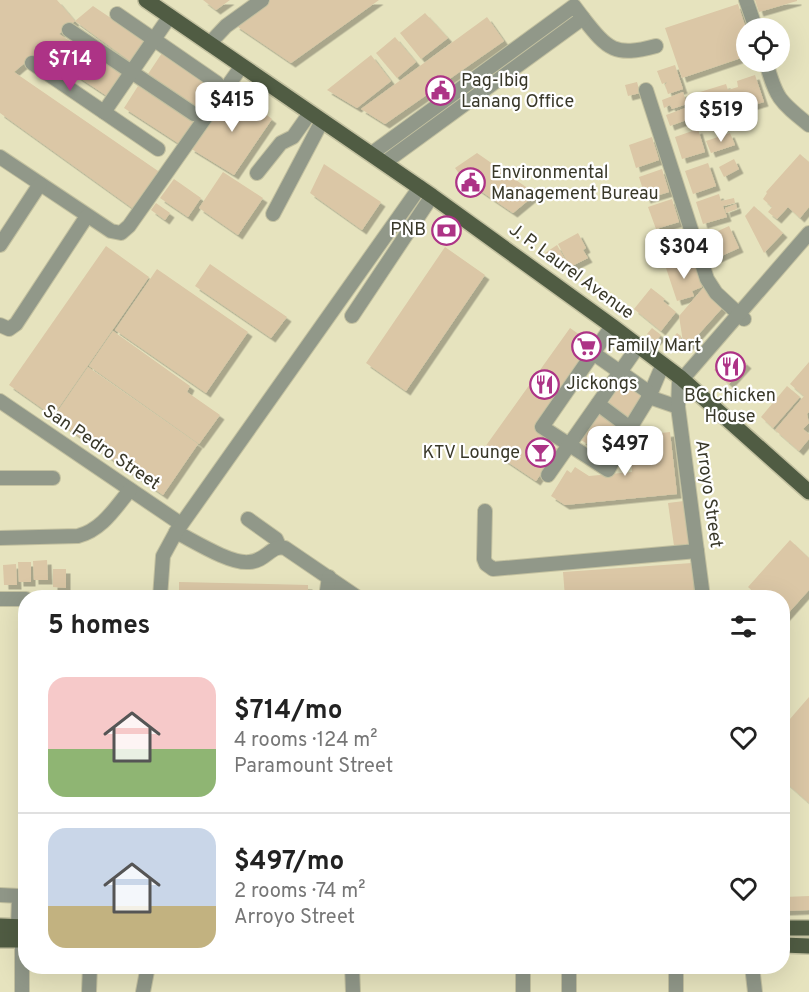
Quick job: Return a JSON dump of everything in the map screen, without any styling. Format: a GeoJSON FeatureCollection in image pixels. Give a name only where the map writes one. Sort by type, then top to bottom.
{"type":"FeatureCollection","features":[{"type":"Feature","properties":{"kind":"main road","name":"J. P. Laurel Avenue"},"geometry":{"type":"LineString","coordinates":[[146,0],[426,192],[639,345],[663,364],[681,391],[809,492]]}},
{"type":"Feature","properties":{"kind":"main road"},"geometry":{"type":"LineString","coordinates":[[0,926],[18,932]]}},
{"type":"Feature","properties":{"kind":"main road"},"geometry":{"type":"LineString","coordinates":[[790,928],[809,928]]}},
{"type":"Feature","properties":{"kind":"main road"},"geometry":{"type":"LineString","coordinates":[[0,940],[18,935]]}},
{"type":"Feature","properties":{"kind":"main road"},"geometry":{"type":"LineString","coordinates":[[790,945],[809,946]]}},
{"type":"Feature","properties":{"kind":"street"},"geometry":{"type":"LineString","coordinates":[[209,44],[226,26],[262,0]]}},
{"type":"Feature","properties":{"kind":"street"},"geometry":{"type":"LineString","coordinates":[[746,0],[752,18]]}},
{"type":"Feature","properties":{"kind":"street"},"geometry":{"type":"LineString","coordinates":[[377,159],[504,57],[574,6],[607,46],[621,52],[633,52],[656,46]]}},
{"type":"Feature","properties":{"kind":"street"},"geometry":{"type":"LineString","coordinates":[[117,14],[217,83]]}},
{"type":"Feature","properties":{"kind":"street"},"geometry":{"type":"LineString","coordinates":[[104,112],[170,16]]}},
{"type":"Feature","properties":{"kind":"street"},"geometry":{"type":"LineString","coordinates":[[377,159],[513,69],[583,18]]}},
{"type":"Feature","properties":{"kind":"street"},"geometry":{"type":"LineString","coordinates":[[69,30],[194,114]]}},
{"type":"Feature","properties":{"kind":"street"},"geometry":{"type":"LineString","coordinates":[[504,57],[513,69]]}},
{"type":"Feature","properties":{"kind":"street"},"geometry":{"type":"LineString","coordinates":[[32,63],[158,149]]}},
{"type":"Feature","properties":{"kind":"street"},"geometry":{"type":"LineString","coordinates":[[0,157],[87,216],[111,231],[121,233],[129,226],[241,67]]}},
{"type":"Feature","properties":{"kind":"street"},"geometry":{"type":"LineString","coordinates":[[769,72],[777,94],[787,107],[809,125]]}},
{"type":"Feature","properties":{"kind":"street"},"geometry":{"type":"LineString","coordinates":[[646,90],[707,279],[716,292],[741,316]]}},
{"type":"Feature","properties":{"kind":"street"},"geometry":{"type":"LineString","coordinates":[[257,173],[281,143],[293,137],[316,117]]}},
{"type":"Feature","properties":{"kind":"street"},"geometry":{"type":"LineString","coordinates":[[273,214],[316,117]]}},
{"type":"Feature","properties":{"kind":"street"},"geometry":{"type":"LineString","coordinates":[[0,245],[40,184]]}},
{"type":"Feature","properties":{"kind":"street"},"geometry":{"type":"LineString","coordinates":[[352,316],[426,192]]}},
{"type":"Feature","properties":{"kind":"street"},"geometry":{"type":"LineString","coordinates":[[161,590],[163,556],[178,528],[426,192]]}},
{"type":"Feature","properties":{"kind":"street"},"geometry":{"type":"LineString","coordinates":[[0,325],[9,329],[16,324],[87,216]]}},
{"type":"Feature","properties":{"kind":"street"},"geometry":{"type":"LineString","coordinates":[[650,397],[681,391],[809,232]]}},
{"type":"Feature","properties":{"kind":"street"},"geometry":{"type":"LineString","coordinates":[[741,316],[809,245]]}},
{"type":"Feature","properties":{"kind":"street"},"geometry":{"type":"LineString","coordinates":[[612,326],[542,427],[608,470],[630,428],[650,397],[663,364]]}},
{"type":"Feature","properties":{"kind":"street"},"geometry":{"type":"LineString","coordinates":[[548,475],[639,345]]}},
{"type":"Feature","properties":{"kind":"street"},"geometry":{"type":"LineString","coordinates":[[593,353],[647,391],[650,397]]}},
{"type":"Feature","properties":{"kind":"street","name":"Arroyo Street"},"geometry":{"type":"LineString","coordinates":[[681,391],[702,590]]}},
{"type":"Feature","properties":{"kind":"street","name":"San Pedro Street"},"geometry":{"type":"LineString","coordinates":[[0,401],[130,490],[178,528],[226,557],[245,563],[262,560],[279,546]]}},
{"type":"Feature","properties":{"kind":"street"},"geometry":{"type":"LineString","coordinates":[[598,404],[630,428]]}},
{"type":"Feature","properties":{"kind":"street"},"geometry":{"type":"LineString","coordinates":[[0,478],[53,478]]}},
{"type":"Feature","properties":{"kind":"street"},"geometry":{"type":"LineString","coordinates":[[0,538],[88,534],[108,517],[130,490]]}},
{"type":"Feature","properties":{"kind":"street"},"geometry":{"type":"LineString","coordinates":[[485,511],[484,559],[486,564],[493,569],[697,551]]}},
{"type":"Feature","properties":{"kind":"street"},"geometry":{"type":"LineString","coordinates":[[248,519],[276,539],[279,546],[292,552],[347,590]]}},
{"type":"Feature","properties":{"kind":"street"},"geometry":{"type":"LineString","coordinates":[[327,590],[329,577]]}},
{"type":"Feature","properties":{"kind":"street"},"geometry":{"type":"LineString","coordinates":[[0,599],[18,599]]}},
{"type":"Feature","properties":{"kind":"street"},"geometry":{"type":"LineString","coordinates":[[0,895],[18,896]]}},
{"type":"Feature","properties":{"kind":"street"},"geometry":{"type":"LineString","coordinates":[[22,974],[22,992]]}},
{"type":"Feature","properties":{"kind":"street"},"geometry":{"type":"LineString","coordinates":[[89,992],[90,974]]}},
{"type":"Feature","properties":{"kind":"street"},"geometry":{"type":"LineString","coordinates":[[142,992],[146,974]]}},
{"type":"Feature","properties":{"kind":"street"},"geometry":{"type":"LineString","coordinates":[[352,974],[353,992]]}},
{"type":"Feature","properties":{"kind":"street"},"geometry":{"type":"LineString","coordinates":[[523,974],[523,992]]}},
{"type":"Feature","properties":{"kind":"street"},"geometry":{"type":"LineString","coordinates":[[569,992],[570,974]]}},
{"type":"Feature","properties":{"kind":"street"},"geometry":{"type":"LineString","coordinates":[[676,974],[676,992]]}},
{"type":"Feature","properties":{"kind":"street"},"geometry":{"type":"LineString","coordinates":[[753,974],[755,992]]}},
{"type":"Feature","properties":{"kind":"building"},"geometry":{"type":"Polygon","coordinates":[[[0,0],[57,0],[75,21],[59,34],[125,76],[110,98],[39,51],[14,72],[161,173],[135,210],[0,113],[0,0]]]}},
{"type":"Feature","properties":{"kind":"building"},"geometry":{"type":"Polygon","coordinates":[[[203,0],[230,0],[216,10],[203,0]]]}},
{"type":"Feature","properties":{"kind":"building"},"geometry":{"type":"Polygon","coordinates":[[[269,0],[379,0],[291,63],[235,25],[269,0]]]}},
{"type":"Feature","properties":{"kind":"building"},"geometry":{"type":"Polygon","coordinates":[[[755,0],[797,0],[797,1],[759,12],[755,0]]]}},
{"type":"Feature","properties":{"kind":"building"},"geometry":{"type":"Polygon","coordinates":[[[738,4],[742,18],[736,18],[736,60],[682,78],[665,28],[738,4]]]}},
{"type":"Feature","properties":{"kind":"building"},"geometry":{"type":"Polygon","coordinates":[[[93,6],[148,43],[134,64],[75,21],[93,6]]]}},
{"type":"Feature","properties":{"kind":"building"},"geometry":{"type":"Polygon","coordinates":[[[425,13],[448,38],[421,59],[400,33],[425,13]]]}},
{"type":"Feature","properties":{"kind":"building"},"geometry":{"type":"Polygon","coordinates":[[[487,17],[504,41],[385,124],[361,109],[487,17]]]}},
{"type":"Feature","properties":{"kind":"building"},"geometry":{"type":"Polygon","coordinates":[[[395,37],[416,62],[397,78],[376,53],[395,37]]]}},
{"type":"Feature","properties":{"kind":"building"},"geometry":{"type":"Polygon","coordinates":[[[162,53],[218,91],[204,112],[148,74],[162,53]]]}},
{"type":"Feature","properties":{"kind":"building"},"geometry":{"type":"Polygon","coordinates":[[[371,55],[391,81],[357,108],[327,90],[371,55]]]}},
{"type":"Feature","properties":{"kind":"building"},"geometry":{"type":"Polygon","coordinates":[[[675,65],[683,89],[668,94],[665,85],[667,82],[662,84],[657,71],[675,65]]]}},
{"type":"Feature","properties":{"kind":"building"},"geometry":{"type":"Polygon","coordinates":[[[755,75],[764,102],[747,107],[746,102],[731,106],[733,115],[716,120],[715,116],[708,118],[700,92],[726,84],[728,90],[738,87],[737,81],[755,75]]]}},
{"type":"Feature","properties":{"kind":"building"},"geometry":{"type":"Polygon","coordinates":[[[637,82],[640,93],[628,96],[625,85],[637,82]]]}},
{"type":"Feature","properties":{"kind":"building"},"geometry":{"type":"Polygon","coordinates":[[[138,86],[196,123],[181,145],[124,108],[138,86]]]}},
{"type":"Feature","properties":{"kind":"building"},"geometry":{"type":"Polygon","coordinates":[[[234,90],[272,119],[234,175],[190,148],[234,90]]]}},
{"type":"Feature","properties":{"kind":"building"},"geometry":{"type":"Polygon","coordinates":[[[683,92],[687,104],[672,109],[670,105],[664,108],[662,100],[683,92]]]}},
{"type":"Feature","properties":{"kind":"building"},"geometry":{"type":"Polygon","coordinates":[[[691,106],[692,118],[670,126],[666,115],[691,106]]]}},
{"type":"Feature","properties":{"kind":"building"},"geometry":{"type":"Polygon","coordinates":[[[698,129],[705,152],[682,159],[675,137],[698,129]]]}},
{"type":"Feature","properties":{"kind":"building"},"geometry":{"type":"Polygon","coordinates":[[[730,133],[735,145],[711,153],[706,141],[730,133]]]}},
{"type":"Feature","properties":{"kind":"building"},"geometry":{"type":"Polygon","coordinates":[[[652,137],[659,160],[636,168],[629,145],[652,137]]]}},
{"type":"Feature","properties":{"kind":"building"},"geometry":{"type":"Polygon","coordinates":[[[477,153],[536,194],[513,213],[463,179],[455,168],[477,153]]]}},
{"type":"Feature","properties":{"kind":"building"},"geometry":{"type":"Polygon","coordinates":[[[800,154],[809,162],[809,207],[800,218],[788,207],[777,219],[768,212],[772,207],[763,199],[766,192],[800,154]]]}},
{"type":"Feature","properties":{"kind":"building"},"geometry":{"type":"Polygon","coordinates":[[[734,159],[739,169],[724,177],[719,167],[734,159]]]}},
{"type":"Feature","properties":{"kind":"building"},"geometry":{"type":"Polygon","coordinates":[[[708,163],[716,186],[693,194],[685,171],[708,163]]]}},
{"type":"Feature","properties":{"kind":"building"},"geometry":{"type":"Polygon","coordinates":[[[324,164],[381,202],[362,230],[310,193],[324,164]]]}},
{"type":"Feature","properties":{"kind":"building"},"geometry":{"type":"Polygon","coordinates":[[[662,169],[669,192],[646,199],[639,177],[662,169]]]}},
{"type":"Feature","properties":{"kind":"building"},"geometry":{"type":"Polygon","coordinates":[[[223,172],[263,198],[238,235],[199,208],[223,172]]]}},
{"type":"Feature","properties":{"kind":"building"},"geometry":{"type":"Polygon","coordinates":[[[174,179],[201,198],[188,217],[160,198],[174,179]]]}},
{"type":"Feature","properties":{"kind":"building"},"geometry":{"type":"Polygon","coordinates":[[[719,194],[721,201],[734,198],[735,203],[723,206],[727,217],[703,224],[696,202],[719,194]]]}},
{"type":"Feature","properties":{"kind":"building"},"geometry":{"type":"Polygon","coordinates":[[[672,199],[679,222],[656,229],[648,207],[672,199]]]}},
{"type":"Feature","properties":{"kind":"building"},"geometry":{"type":"Polygon","coordinates":[[[156,203],[170,213],[165,220],[151,210],[156,203]]]}},
{"type":"Feature","properties":{"kind":"building"},"geometry":{"type":"Polygon","coordinates":[[[736,204],[737,209],[726,213],[725,208],[736,204]]]}},
{"type":"Feature","properties":{"kind":"building"},"geometry":{"type":"Polygon","coordinates":[[[754,206],[783,233],[764,253],[745,216],[754,206]]]}},
{"type":"Feature","properties":{"kind":"building"},"geometry":{"type":"Polygon","coordinates":[[[729,226],[739,248],[717,258],[707,236],[729,226]]]}},
{"type":"Feature","properties":{"kind":"building"},"geometry":{"type":"Polygon","coordinates":[[[682,229],[689,251],[666,259],[659,236],[682,229]]]}},
{"type":"Feature","properties":{"kind":"building"},"geometry":{"type":"Polygon","coordinates":[[[578,233],[586,248],[583,250],[588,258],[570,267],[558,244],[578,233]]]}},
{"type":"Feature","properties":{"kind":"building"},"geometry":{"type":"Polygon","coordinates":[[[557,245],[569,266],[567,268],[561,258],[557,261],[545,253],[557,245]]]}},
{"type":"Feature","properties":{"kind":"building"},"geometry":{"type":"Polygon","coordinates":[[[106,246],[149,277],[53,416],[9,385],[106,246]]]}},
{"type":"Feature","properties":{"kind":"building"},"geometry":{"type":"Polygon","coordinates":[[[445,247],[485,275],[406,391],[366,363],[445,247]]]}},
{"type":"Feature","properties":{"kind":"building"},"geometry":{"type":"Polygon","coordinates":[[[693,260],[702,287],[692,291],[694,296],[677,301],[666,268],[693,260]]]}},
{"type":"Feature","properties":{"kind":"building"},"geometry":{"type":"Polygon","coordinates":[[[210,264],[287,317],[271,338],[195,286],[210,264]]]}},
{"type":"Feature","properties":{"kind":"building"},"geometry":{"type":"Polygon","coordinates":[[[157,269],[248,332],[206,393],[115,330],[157,269]]]}},
{"type":"Feature","properties":{"kind":"building"},"geometry":{"type":"Polygon","coordinates":[[[704,287],[724,306],[688,346],[683,342],[679,316],[704,287]]]}},
{"type":"Feature","properties":{"kind":"building"},"geometry":{"type":"Polygon","coordinates":[[[651,288],[676,312],[661,331],[634,309],[651,288]]]}},
{"type":"Feature","properties":{"kind":"building"},"geometry":{"type":"Polygon","coordinates":[[[570,328],[593,344],[534,427],[544,433],[541,437],[558,449],[536,481],[485,447],[570,328]]]}},
{"type":"Feature","properties":{"kind":"building"},"geometry":{"type":"Polygon","coordinates":[[[652,328],[661,335],[656,341],[647,334],[652,328]]]}},
{"type":"Feature","properties":{"kind":"building"},"geometry":{"type":"Polygon","coordinates":[[[113,331],[190,386],[187,392],[220,415],[199,444],[89,366],[113,331]]]}},
{"type":"Feature","properties":{"kind":"building"},"geometry":{"type":"Polygon","coordinates":[[[677,333],[681,336],[681,347],[672,339],[677,333]]]}},
{"type":"Feature","properties":{"kind":"building","name":"BC Chicken House"},"geometry":{"type":"Polygon","coordinates":[[[732,351],[747,364],[729,384],[714,370],[732,351]]]}},
{"type":"Feature","properties":{"kind":"building"},"geometry":{"type":"Polygon","coordinates":[[[809,362],[809,412],[807,414],[809,423],[803,429],[809,434],[809,439],[799,451],[775,430],[804,396],[790,384],[809,362]]]}},
{"type":"Feature","properties":{"kind":"building"},"geometry":{"type":"Polygon","coordinates":[[[88,367],[198,444],[163,495],[53,418],[88,367]]]}},
{"type":"Feature","properties":{"kind":"building"},"geometry":{"type":"Polygon","coordinates":[[[623,380],[646,395],[630,420],[607,405],[623,380]]]}},
{"type":"Feature","properties":{"kind":"building"},"geometry":{"type":"Polygon","coordinates":[[[787,386],[800,397],[773,428],[761,417],[787,386]]]}},
{"type":"Feature","properties":{"kind":"building"},"geometry":{"type":"Polygon","coordinates":[[[600,411],[623,427],[605,455],[581,440],[600,411]]]}},
{"type":"Feature","properties":{"kind":"building"},"geometry":{"type":"Polygon","coordinates":[[[670,432],[677,494],[565,505],[551,496],[567,470],[571,473],[575,467],[589,476],[632,472],[630,448],[645,447],[644,435],[670,432]]]}},
{"type":"Feature","properties":{"kind":"building"},"geometry":{"type":"Polygon","coordinates":[[[684,501],[689,544],[674,546],[668,503],[684,501]]]}},
{"type":"Feature","properties":{"kind":"building"},"geometry":{"type":"Polygon","coordinates":[[[790,540],[809,558],[809,590],[790,611],[790,590],[751,590],[748,587],[790,540]]]}},
{"type":"Feature","properties":{"kind":"building"},"geometry":{"type":"Polygon","coordinates":[[[47,560],[48,580],[34,580],[33,561],[47,560]]]}},
{"type":"Feature","properties":{"kind":"building"},"geometry":{"type":"Polygon","coordinates":[[[18,562],[31,562],[31,582],[19,582],[18,562]]]}},
{"type":"Feature","properties":{"kind":"building"},"geometry":{"type":"Polygon","coordinates":[[[692,563],[694,590],[564,590],[563,572],[692,563]]]}},
{"type":"Feature","properties":{"kind":"building"},"geometry":{"type":"Polygon","coordinates":[[[16,564],[17,585],[4,585],[3,565],[16,564]]]}},
{"type":"Feature","properties":{"kind":"building"},"geometry":{"type":"Polygon","coordinates":[[[53,569],[66,569],[66,588],[53,587],[53,569]]]}},
{"type":"Feature","properties":{"kind":"building"},"geometry":{"type":"Polygon","coordinates":[[[179,582],[308,585],[308,590],[179,590],[179,582]]]}},
{"type":"Feature","properties":{"kind":"building"},"geometry":{"type":"Polygon","coordinates":[[[809,697],[809,803],[790,786],[790,719],[809,697]]]}},
{"type":"Feature","properties":{"kind":"building"},"geometry":{"type":"Polygon","coordinates":[[[809,896],[809,910],[790,911],[790,897],[809,896]]]}},
{"type":"Feature","properties":{"kind":"place","name":"Pag-Ibig Lanang Office"},"geometry":{"type":"Point","coordinates":[440,91]}},
{"type":"Feature","properties":{"kind":"place","name":"Environmental Management Bureau"},"geometry":{"type":"Point","coordinates":[470,183]}},
{"type":"Feature","properties":{"kind":"place","name":"PNB"},"geometry":{"type":"Point","coordinates":[447,230]}},
{"type":"Feature","properties":{"kind":"place","name":"Family Mart"},"geometry":{"type":"Point","coordinates":[586,346]}},
{"type":"Feature","properties":{"kind":"place","name":"BC Chicken House"},"geometry":{"type":"Point","coordinates":[730,367]}},
{"type":"Feature","properties":{"kind":"place","name":"Jickongs"},"geometry":{"type":"Point","coordinates":[545,384]}},
{"type":"Feature","properties":{"kind":"place","name":"KTV Lounge"},"geometry":{"type":"Point","coordinates":[541,453]}}]}
